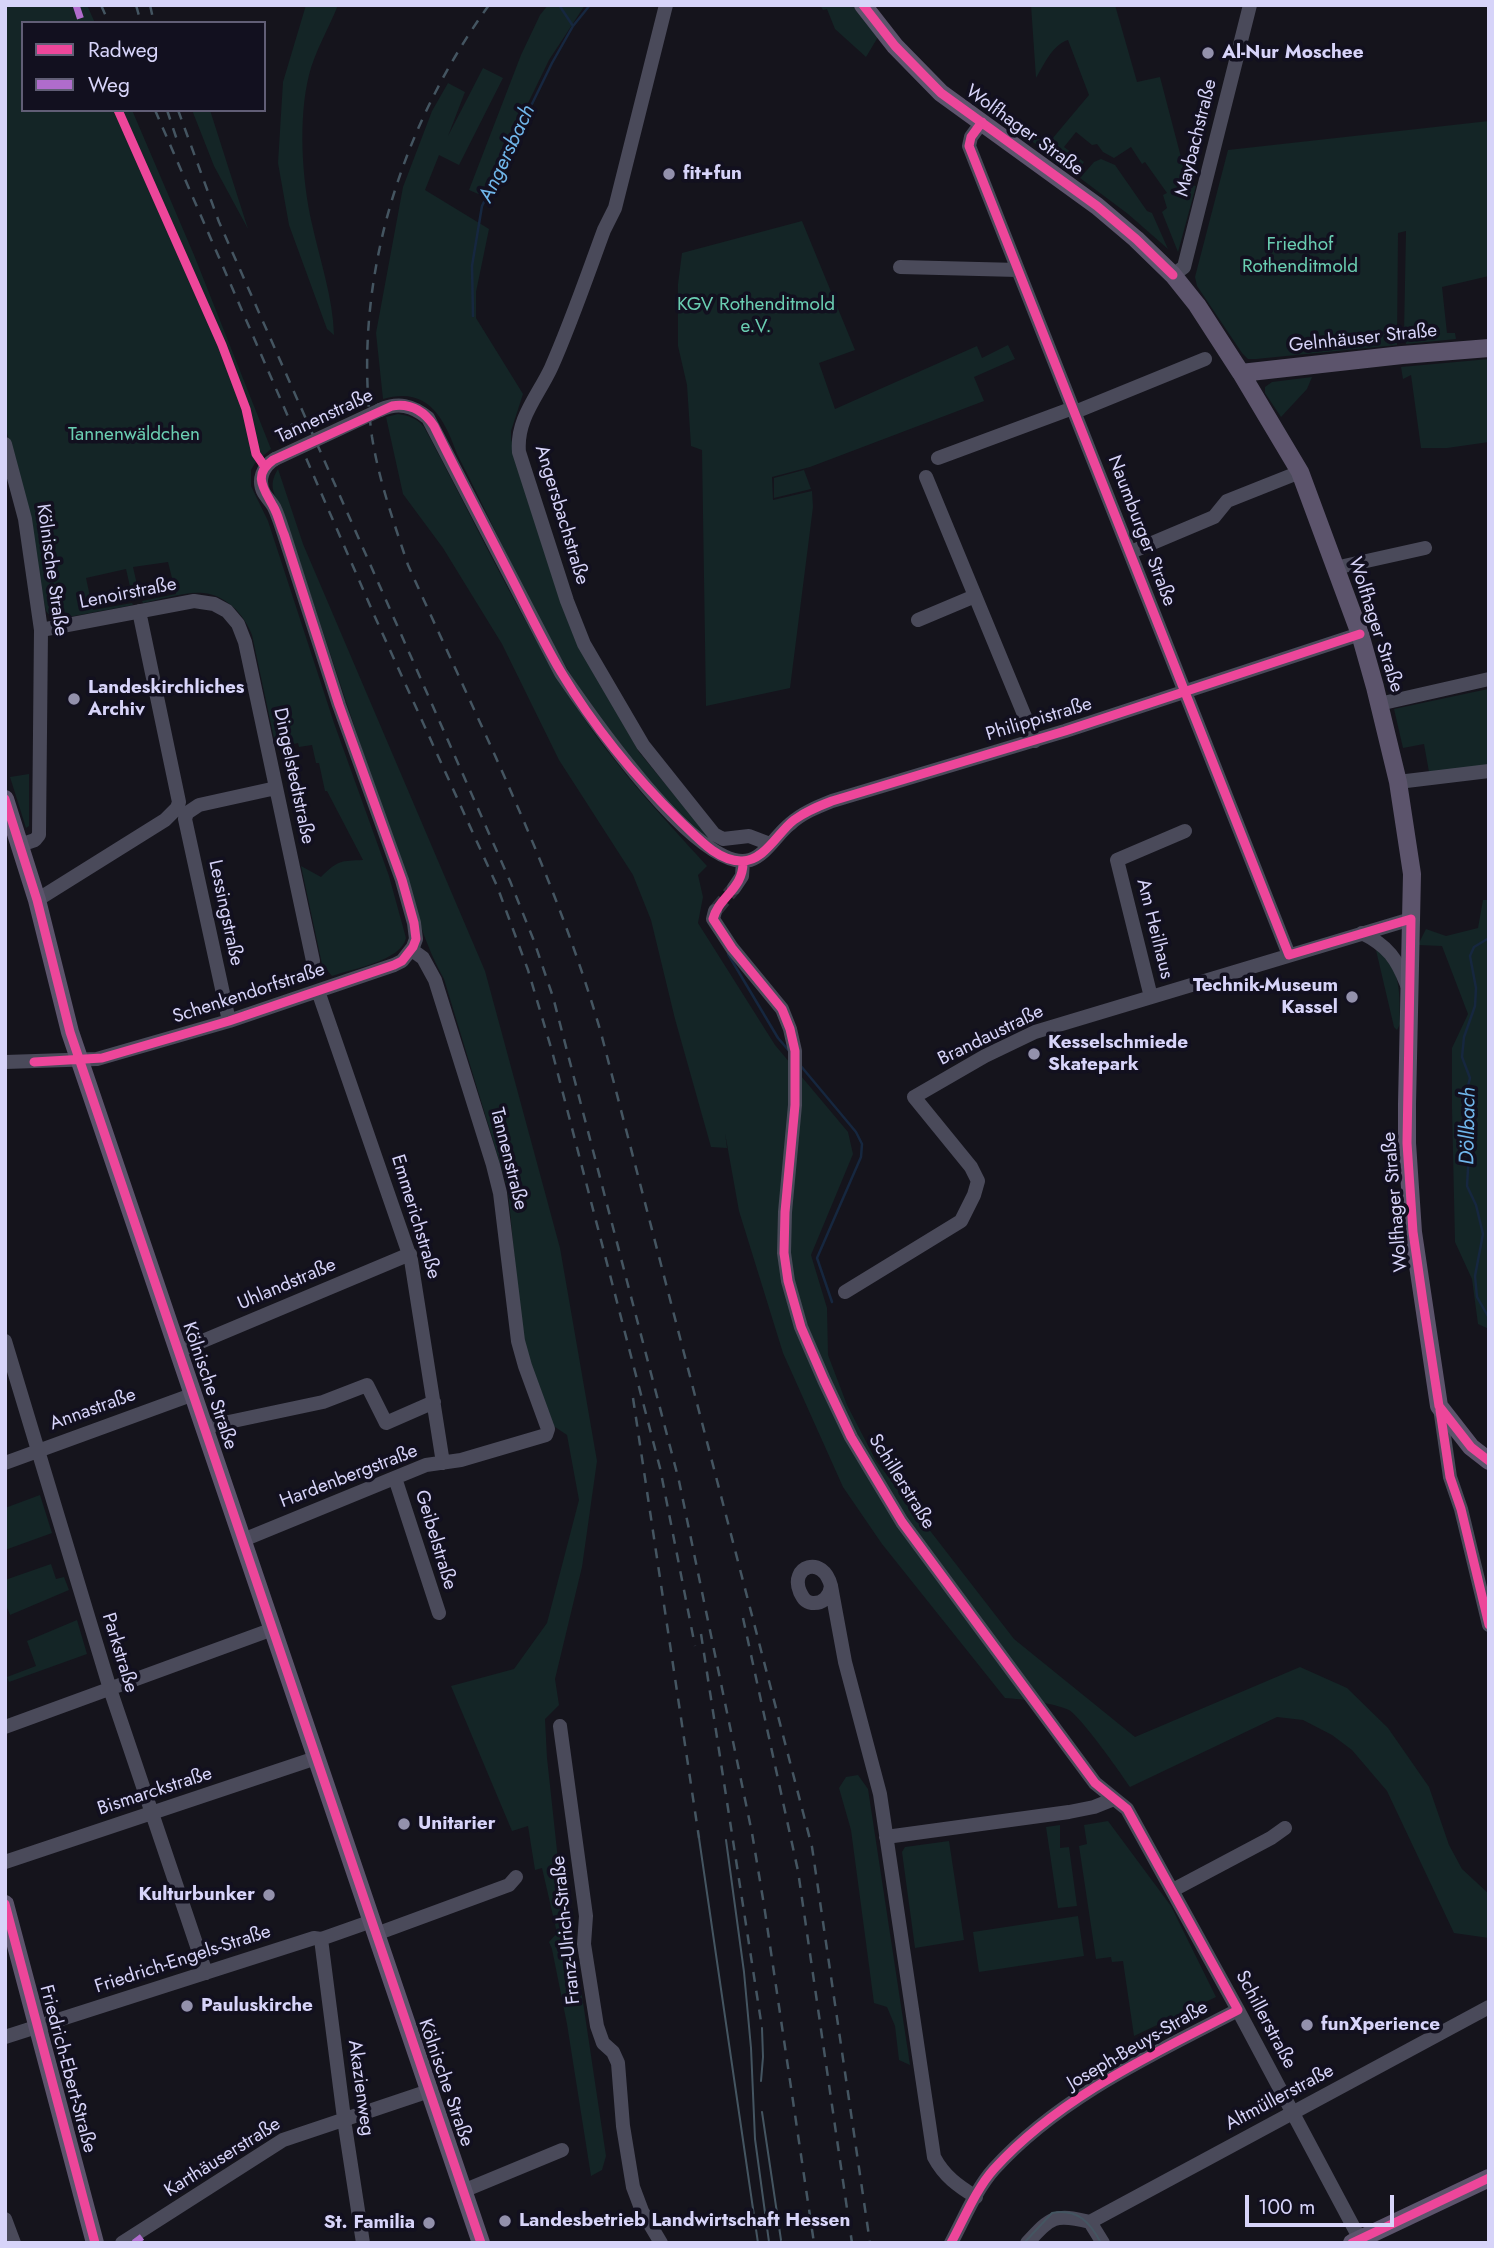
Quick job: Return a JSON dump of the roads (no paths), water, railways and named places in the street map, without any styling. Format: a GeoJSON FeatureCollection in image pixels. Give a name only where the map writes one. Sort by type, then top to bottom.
{"type":"FeatureCollection","features":[{"type":"Feature","properties":{"kind":"main road","name":"Wolfhager Straße"},"geometry":{"type":"LineString","coordinates":[[863,5],[895,46],[941,93],[1097,206],[1173,275],[1197,305],[1241,373],[1300,472],[1360,634],[1398,782],[1412,874],[1407,1104],[1410,1190],[1413,1231],[1439,1406],[1471,1447],[1489,1461]]}},
{"type":"Feature","properties":{"kind":"main road","name":"Gelnhäuser Straße"},"geometry":{"type":"LineString","coordinates":[[1241,373],[1489,348]]}},
{"type":"Feature","properties":{"kind":"main road"},"geometry":{"type":"LineString","coordinates":[[5,799],[20,845]]}},
{"type":"Feature","properties":{"kind":"main road","name":"Kölnische Straße"},"geometry":{"type":"LineString","coordinates":[[20,845],[37,900],[70,1031],[481,2243]]}},
{"type":"Feature","properties":{"kind":"main road","name":"Friedrich-Ebert-Straße"},"geometry":{"type":"LineString","coordinates":[[5,1904],[69,2185],[87,2243]]}},
{"type":"Feature","properties":{"kind":"main road","name":"Friedrich-Ebert-Straße"},"geometry":{"type":"LineString","coordinates":[[5,1937],[34,2028],[95,2243]]}},
{"type":"Feature","properties":{"kind":"main road"},"geometry":{"type":"LineString","coordinates":[[1358,2241],[1489,2178]]}},
{"type":"Feature","properties":{"kind":"street","name":"Angersbachstraße"},"geometry":{"type":"LineString","coordinates":[[666,5],[615,208],[551,369],[529,405],[518,440],[519,452],[567,601],[584,644],[643,745],[714,834],[723,839],[749,836],[770,844]]}},
{"type":"Feature","properties":{"kind":"street","name":"Maybachstraße"},"geometry":{"type":"LineString","coordinates":[[1173,275],[1184,267],[1250,5]]}},
{"type":"Feature","properties":{"kind":"street","name":"Naumburger Straße"},"geometry":{"type":"LineString","coordinates":[[982,121],[971,137],[969,146],[1289,955]]}},
{"type":"Feature","properties":{"kind":"street"},"geometry":{"type":"LineString","coordinates":[[900,267],[1018,270]]}},
{"type":"Feature","properties":{"kind":"street"},"geometry":{"type":"LineString","coordinates":[[938,458],[1074,410],[1205,359]]}},
{"type":"Feature","properties":{"kind":"street","name":"Tannenstraße"},"geometry":{"type":"LineString","coordinates":[[548,1429],[517,1341],[500,1193],[493,1165],[435,980],[414,945],[402,880],[339,705],[275,508],[263,490],[261,480],[268,463],[395,405],[416,409],[428,418],[561,673],[601,731],[633,772],[696,837],[726,858],[743,862]]}},
{"type":"Feature","properties":{"kind":"street","name":"Kölnische Straße"},"geometry":{"type":"LineString","coordinates":[[5,444],[25,519],[41,630],[39,835],[35,840],[20,845]]}},
{"type":"Feature","properties":{"kind":"street"},"geometry":{"type":"LineString","coordinates":[[1131,552],[1214,517],[1227,501],[1300,472]]}},
{"type":"Feature","properties":{"kind":"street"},"geometry":{"type":"LineString","coordinates":[[926,477],[1035,741]]}},
{"type":"Feature","properties":{"kind":"street"},"geometry":{"type":"LineString","coordinates":[[1335,568],[1425,548]]}},
{"type":"Feature","properties":{"kind":"street"},"geometry":{"type":"LineString","coordinates":[[918,620],[975,596]]}},
{"type":"Feature","properties":{"kind":"street","name":"Lenoirstraße"},"geometry":{"type":"LineString","coordinates":[[41,630],[194,601],[221,606]]}},
{"type":"Feature","properties":{"kind":"street","name":"Dingelstedtstraße"},"geometry":{"type":"LineString","coordinates":[[221,606],[233,617],[242,631],[313,961]]}},
{"type":"Feature","properties":{"kind":"street","name":"Lessingstraße"},"geometry":{"type":"LineString","coordinates":[[139,611],[229,1021]]}},
{"type":"Feature","properties":{"kind":"street","name":"Philippistraße"},"geometry":{"type":"LineString","coordinates":[[743,862],[756,858],[793,821],[822,805],[1035,741],[1360,634]]}},
{"type":"Feature","properties":{"kind":"street"},"geometry":{"type":"LineString","coordinates":[[1379,704],[1489,679]]}},
{"type":"Feature","properties":{"kind":"street"},"geometry":{"type":"LineString","coordinates":[[1398,782],[1489,771]]}},
{"type":"Feature","properties":{"kind":"street"},"geometry":{"type":"LineString","coordinates":[[37,900],[165,820],[177,808],[276,788]]}},
{"type":"Feature","properties":{"kind":"street","name":"Am Heilhaus"},"geometry":{"type":"LineString","coordinates":[[1151,997],[1117,860],[1185,831]]}},
{"type":"Feature","properties":{"kind":"street"},"geometry":{"type":"LineString","coordinates":[[734,888],[742,876],[743,862]]}},
{"type":"Feature","properties":{"kind":"street","name":"Schillerstraße"},"geometry":{"type":"LineString","coordinates":[[715,911],[713,919],[732,948],[782,1009],[790,1030],[795,1051],[794,1086],[783,1253],[801,1326],[851,1437],[902,1522],[1095,1783],[1127,1809],[1294,2114],[1358,2241]]}},
{"type":"Feature","properties":{"kind":"street","name":"Brandaustraße"},"geometry":{"type":"LineString","coordinates":[[845,1292],[961,1221],[974,1195],[978,1181],[971,1167],[914,1097],[985,1056],[1035,1032],[1411,919]]}},
{"type":"Feature","properties":{"kind":"street"},"geometry":{"type":"LineString","coordinates":[[1362,933],[1384,945],[1402,971],[1409,989]]}},
{"type":"Feature","properties":{"kind":"street","name":"Schenkendorfstraße"},"geometry":{"type":"LineString","coordinates":[[5,1062],[97,1059],[229,1021],[394,965],[402,961],[414,945]]}},
{"type":"Feature","properties":{"kind":"street","name":"Emmerichstraße"},"geometry":{"type":"LineString","coordinates":[[318,990],[410,1254],[443,1463]]}},
{"type":"Feature","properties":{"kind":"street","name":"Uhlandstraße"},"geometry":{"type":"LineString","coordinates":[[180,1351],[410,1254]]}},
{"type":"Feature","properties":{"kind":"street","name":"Parkstraße"},"geometry":{"type":"LineString","coordinates":[[5,1341],[110,1689],[206,1972]]}},
{"type":"Feature","properties":{"kind":"street"},"geometry":{"type":"LineString","coordinates":[[205,1427],[323,1402],[367,1385],[386,1423],[435,1402]]}},
{"type":"Feature","properties":{"kind":"street","name":"Annastraße"},"geometry":{"type":"LineString","coordinates":[[5,1463],[194,1394]]}},
{"type":"Feature","properties":{"kind":"street"},"geometry":{"type":"LineString","coordinates":[[1439,1406],[1449,1468],[1489,1625]]}},
{"type":"Feature","properties":{"kind":"street","name":"Hardenbergstraße"},"geometry":{"type":"LineString","coordinates":[[243,1539],[426,1465],[471,1460],[546,1435],[548,1429]]}},
{"type":"Feature","properties":{"kind":"street"},"geometry":{"type":"LineString","coordinates":[[1449,1468],[1460,1449],[1471,1447]]}},
{"type":"Feature","properties":{"kind":"street","name":"Geibelstraße"},"geometry":{"type":"LineString","coordinates":[[395,1478],[439,1614]]}},
{"type":"Feature","properties":{"kind":"street"},"geometry":{"type":"LineString","coordinates":[[831,1586],[845,1662],[874,1771],[886,1837],[934,2157],[941,2171],[959,2187],[976,2197]]}},
{"type":"Feature","properties":{"kind":"street"},"geometry":{"type":"LineString","coordinates":[[5,1727],[273,1629]]}},
{"type":"Feature","properties":{"kind":"street","name":"Franz-Ulrich-Straße"},"geometry":{"type":"LineString","coordinates":[[560,1726],[586,1916],[584,1944],[597,2026],[603,2043],[618,2063],[623,2126],[633,2187],[642,2211],[661,2243]]}},
{"type":"Feature","properties":{"kind":"street","name":"Bismarckstraße"},"geometry":{"type":"LineString","coordinates":[[5,1862],[316,1758]]}},
{"type":"Feature","properties":{"kind":"street"},"geometry":{"type":"LineString","coordinates":[[886,1837],[1069,1812],[1094,1807],[1114,1799]]}},
{"type":"Feature","properties":{"kind":"street"},"geometry":{"type":"LineString","coordinates":[[1172,1890],[1272,1838],[1285,1828]]}},
{"type":"Feature","properties":{"kind":"street"},"geometry":{"type":"LineString","coordinates":[[374,1928],[509,1885],[516,1877]]}},
{"type":"Feature","properties":{"kind":"street","name":"Friedrich-Engels-Straße"},"geometry":{"type":"LineString","coordinates":[[5,2037],[314,1938],[374,1928]]}},
{"type":"Feature","properties":{"kind":"street","name":"Akazienweg"},"geometry":{"type":"LineString","coordinates":[[320,1939],[363,2243]]}},
{"type":"Feature","properties":{"kind":"street","name":"Altmüllerstraße"},"geometry":{"type":"LineString","coordinates":[[1090,2222],[1489,2007]]}},
{"type":"Feature","properties":{"kind":"street","name":"Joseph-Beuys-Straße"},"geometry":{"type":"LineString","coordinates":[[951,2243],[992,2171],[1041,2126],[1125,2070],[1238,2010]]}},
{"type":"Feature","properties":{"kind":"street","name":"Karthäuserstraße"},"geometry":{"type":"LineString","coordinates":[[122,2243],[283,2140],[429,2091]]}},
{"type":"Feature","properties":{"kind":"street"},"geometry":{"type":"LineString","coordinates":[[463,2191],[562,2150]]}},
{"type":"Feature","properties":{"kind":"street"},"geometry":{"type":"LineString","coordinates":[[1027,2243],[1048,2221],[1067,2216],[1090,2222],[1103,2243]]}},
{"type":"Feature","properties":{"kind":"street"},"geometry":{"type":"LineString","coordinates":[[5,2219],[14,2243]]}},
{"type":"Feature","properties":{"kind":"waterway"},"geometry":{"type":"LineString","coordinates":[[559,5],[573,26]]}},
{"type":"Feature","properties":{"kind":"waterway","name":"Angersbach"},"geometry":{"type":"LineString","coordinates":[[473,316],[472,266],[482,206],[552,63],[573,26],[590,5]]}},
{"type":"Feature","properties":{"kind":"waterway","name":"Döllbach"},"geometry":{"type":"LineString","coordinates":[[1489,938],[1474,947],[1470,956],[1476,988],[1475,1006],[1464,1037],[1462,1057],[1470,1078],[1465,1098],[1471,1117],[1467,1186],[1476,1205],[1483,1234],[1475,1276],[1477,1297],[1489,1318]]}},
{"type":"Feature","properties":{"kind":"waterway","name":"Angersbach"},"geometry":{"type":"LineString","coordinates":[[728,954],[778,1038],[790,1052]]}},
{"type":"Feature","properties":{"kind":"waterway","name":"Angersbach"},"geometry":{"type":"LineString","coordinates":[[800,1065],[856,1132],[862,1144],[861,1157],[817,1258],[832,1302]]}},
{"type":"Feature","properties":{"kind":"tunnel"},"geometry":{"type":"LineString","coordinates":[[715,911],[734,888]]}},
{"type":"Feature","properties":{"kind":"tram line"},"geometry":{"type":"LineString","coordinates":[[699,1838],[758,2243]]}},
{"type":"Feature","properties":{"kind":"tram line"},"geometry":{"type":"LineString","coordinates":[[726,1840],[744,1972],[755,2139],[769,2242]]}},
{"type":"Feature","properties":{"kind":"tram line"},"geometry":{"type":"LineString","coordinates":[[5,1905],[94,2243]]}},
{"type":"Feature","properties":{"kind":"tram line"},"geometry":{"type":"LineString","coordinates":[[761,2081],[762,2028]]}},
{"type":"Feature","properties":{"kind":"tram line"},"geometry":{"type":"LineString","coordinates":[[762,2112],[781,2240]]}},
{"type":"Feature","properties":{"kind":"tram line"},"geometry":{"type":"LineString","coordinates":[[1024,2243],[1052,2213],[1061,2212],[1082,2218],[1101,2243]]}},
{"type":"Feature","properties":{"kind":"railway"},"geometry":{"type":"LineString","coordinates":[[101,5],[108,21]]}},
{"type":"Feature","properties":{"kind":"railway"},"geometry":{"type":"LineString","coordinates":[[136,5],[140,21]]}},
{"type":"Feature","properties":{"kind":"railway"},"geometry":{"type":"LineString","coordinates":[[150,5],[154,21]]}},
{"type":"Feature","properties":{"kind":"railway"},"geometry":{"type":"LineString","coordinates":[[489,5],[457,53],[430,103],[407,156],[389,210],[376,266],[369,323],[367,380],[372,437],[383,486],[408,565],[537,854],[561,913],[601,1033],[812,1847],[870,2243]]}},
{"type":"Feature","properties":{"kind":"railway"},"geometry":{"type":"LineString","coordinates":[[156,112],[375,617],[497,886],[528,970],[552,1051],[660,1468],[695,1646]]}},
{"type":"Feature","properties":{"kind":"railway"},"geometry":{"type":"LineString","coordinates":[[168,112],[178,143]]}},
{"type":"Feature","properties":{"kind":"railway"},"geometry":{"type":"LineString","coordinates":[[179,112],[219,222],[510,881],[553,997],[679,1481],[752,1833],[814,2243]]}},
{"type":"Feature","properties":{"kind":"railway"},"geometry":{"type":"LineString","coordinates":[[633,1398],[699,1838]]}},
{"type":"Feature","properties":{"kind":"railway"},"geometry":{"type":"LineString","coordinates":[[743,1618],[798,1871],[852,2243]]}},
{"type":"Feature","properties":{"kind":"railway"},"geometry":{"type":"LineString","coordinates":[[701,1634],[762,2028]]}},
{"type":"Feature","properties":{"kind":"place","name":"Al-Nur Moschee"},"geometry":{"type":"Point","coordinates":[1208,53]}},
{"type":"Feature","properties":{"kind":"place","name":"fit+fun"},"geometry":{"type":"Point","coordinates":[669,174]}},
{"type":"Feature","properties":{"kind":"place","name":"Landeskirchliches Archiv"},"geometry":{"type":"Point","coordinates":[74,699]}},
{"type":"Feature","properties":{"kind":"place","name":"Technik-Museum Kassel"},"geometry":{"type":"Point","coordinates":[1352,997]}},
{"type":"Feature","properties":{"kind":"place","name":"Kesselschmiede Skatepark"},"geometry":{"type":"Point","coordinates":[1034,1054]}},
{"type":"Feature","properties":{"kind":"place","name":"Unitarier"},"geometry":{"type":"Point","coordinates":[404,1824]}},
{"type":"Feature","properties":{"kind":"place","name":"Kulturbunker"},"geometry":{"type":"Point","coordinates":[269,1895]}},
{"type":"Feature","properties":{"kind":"place","name":"Pauluskirche"},"geometry":{"type":"Point","coordinates":[187,2006]}},
{"type":"Feature","properties":{"kind":"place","name":"funXperience"},"geometry":{"type":"Point","coordinates":[1307,2025]}},
{"type":"Feature","properties":{"kind":"place","name":"Landesbetrieb Landwirtschaft Hessen"},"geometry":{"type":"Point","coordinates":[505,2221]}},
{"type":"Feature","properties":{"kind":"place","name":"St. Familia"},"geometry":{"type":"Point","coordinates":[429,2223]}},
{"type":"Feature","properties":{"kind":"park label","name":"Friedhof Rothenditmold"},"geometry":{"type":"Point","coordinates":[1300,256]}},
{"type":"Feature","properties":{"kind":"park label","name":"KGV Rothenditmold e.V."},"geometry":{"type":"Point","coordinates":[756,316]}},
{"type":"Feature","properties":{"kind":"park label","name":"Tannenwäldchen"},"geometry":{"type":"Point","coordinates":[134,435]}}]}
